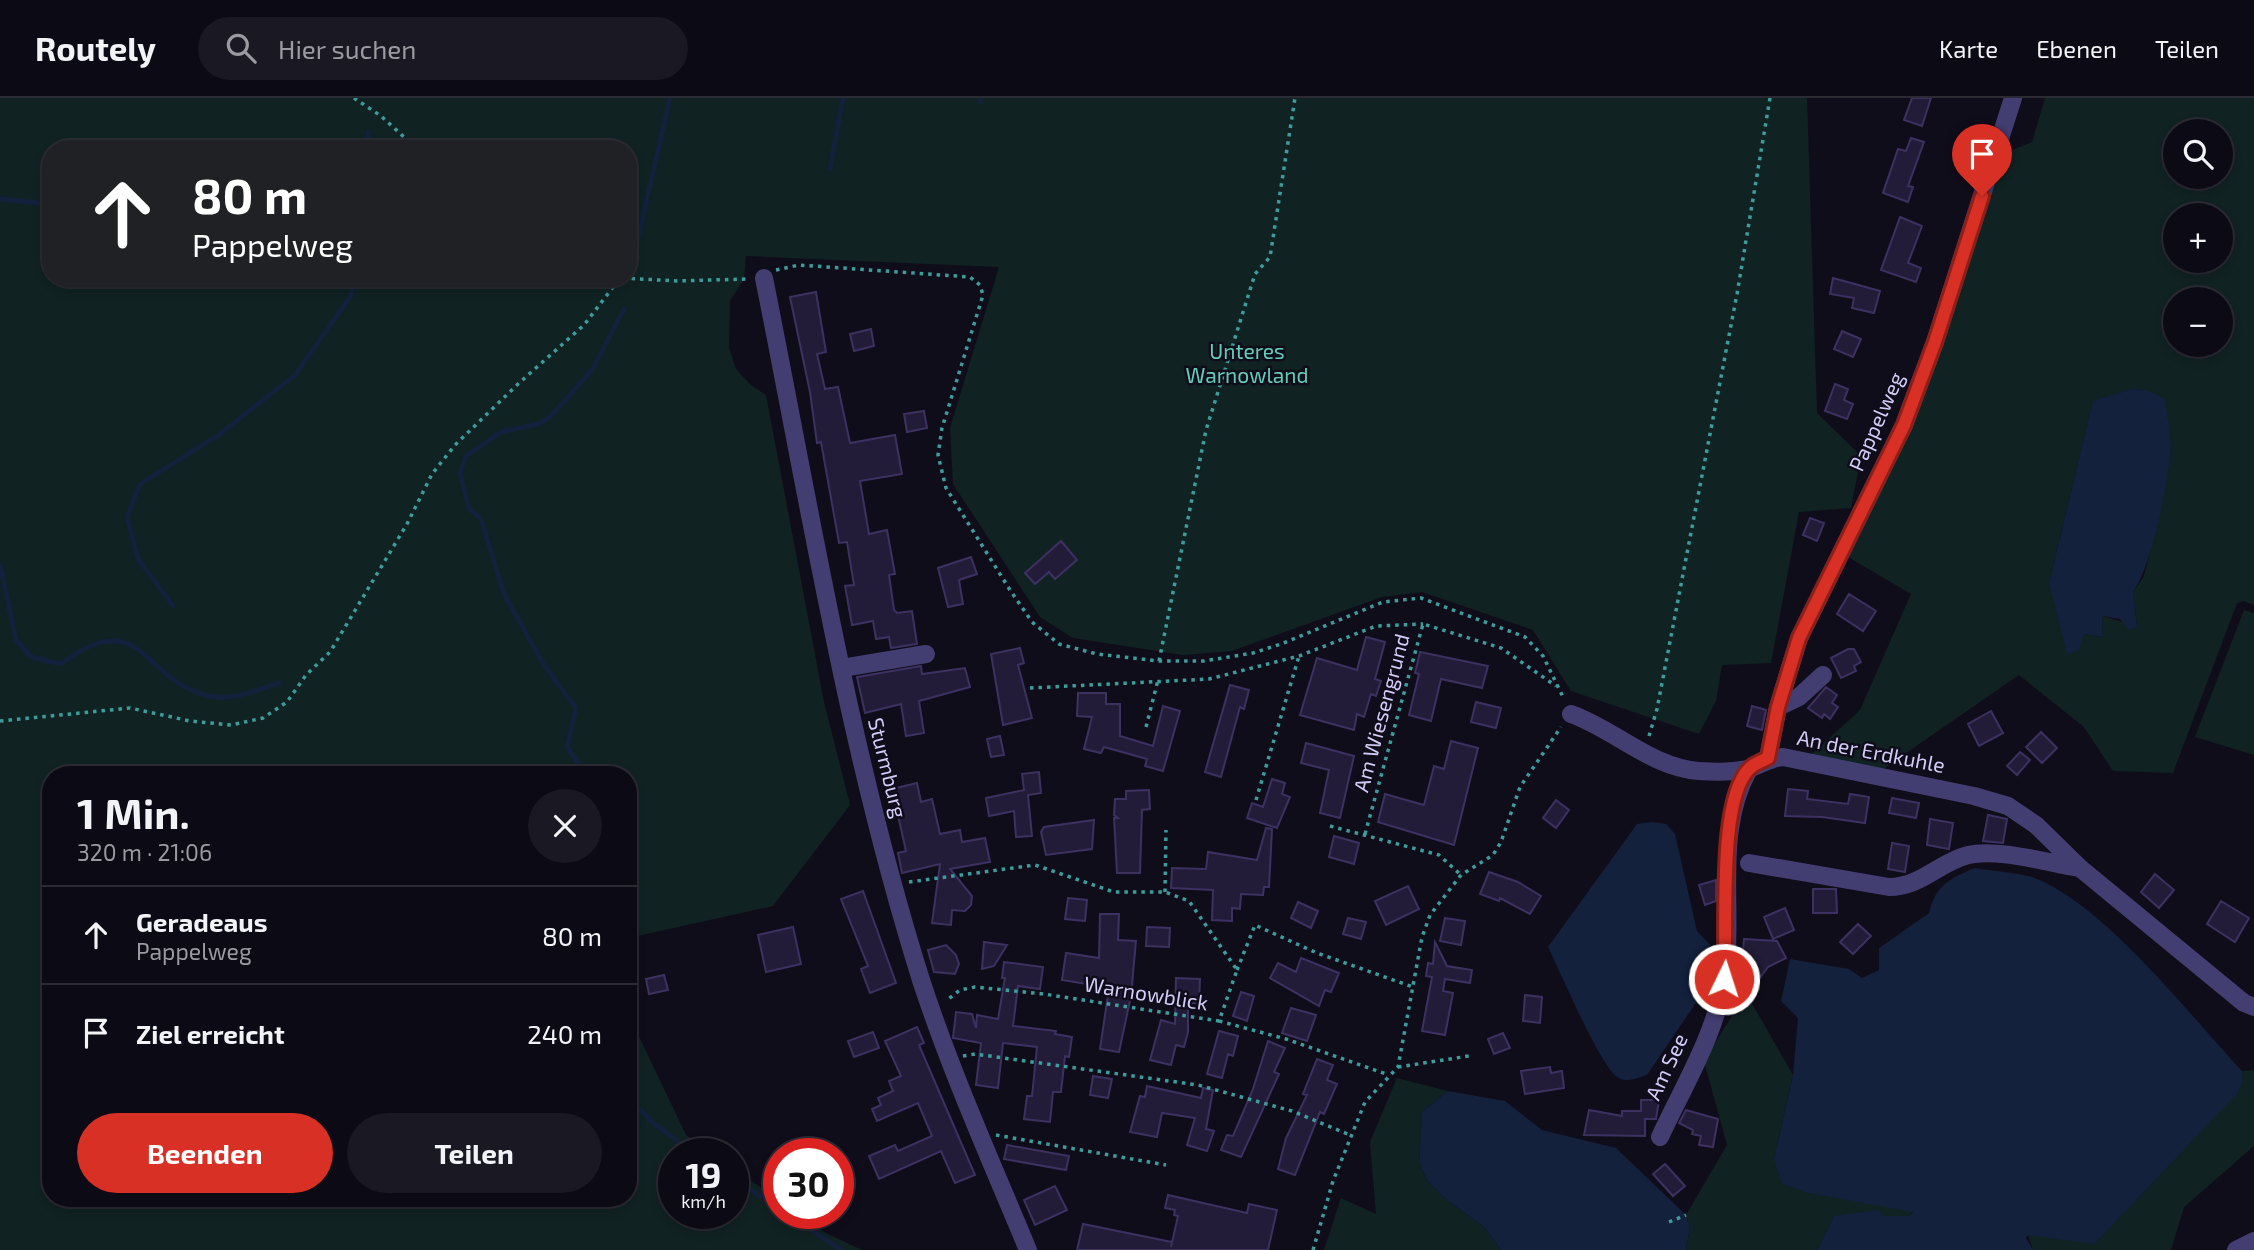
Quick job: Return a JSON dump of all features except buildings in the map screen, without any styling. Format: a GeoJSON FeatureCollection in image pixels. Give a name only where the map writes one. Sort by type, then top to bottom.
{"type":"FeatureCollection","features":[{"type":"Feature","properties":{"kind":"street","name":"Pappelweg"},"geometry":{"type":"LineString","coordinates":[[1768,758],[1778,707],[1812,607],[1904,425],[1935,342],[2013,98]]}},
{"type":"Feature","properties":{"kind":"street","name":"Sturmburg"},"geometry":{"type":"LineString","coordinates":[[764,278],[859,755],[894,885],[934,1016],[1028,1250]]}},
{"type":"Feature","properties":{"kind":"street"},"geometry":{"type":"LineString","coordinates":[[842,668],[926,654]]}},
{"type":"Feature","properties":{"kind":"street"},"geometry":{"type":"LineString","coordinates":[[1778,707],[1799,697],[1823,675]]}},
{"type":"Feature","properties":{"kind":"street","name":"An der Erdkuhle"},"geometry":{"type":"LineString","coordinates":[[1571,714],[1596,723],[1671,766],[1698,771],[1749,769],[1768,758],[1783,757],[2008,806],[2036,825],[2080,868],[2251,1001]]}},
{"type":"Feature","properties":{"kind":"street","name":"Am See"},"geometry":{"type":"LineString","coordinates":[[1660,1137],[1716,1015],[1724,979],[1727,939],[1730,813],[1737,789],[1749,769]]}},
{"type":"Feature","properties":{"kind":"street"},"geometry":{"type":"LineString","coordinates":[[1749,863],[1889,887],[1905,887],[1968,855],[1988,853],[2080,868]]}},
{"type":"Feature","properties":{"kind":"street"},"geometry":{"type":"LineString","coordinates":[[2236,1250],[2254,1241]]}},
{"type":"Feature","properties":{"kind":"path"},"geometry":{"type":"LineString","coordinates":[[354,98],[382,116],[407,140]]}},
{"type":"Feature","properties":{"kind":"path"},"geometry":{"type":"LineString","coordinates":[[1159,661],[1206,430],[1255,274],[1270,257],[1296,98]]}},
{"type":"Feature","properties":{"kind":"path"},"geometry":{"type":"LineString","coordinates":[[1644,751],[1657,709],[1683,577],[1737,294],[1770,98]]}},
{"type":"Feature","properties":{"kind":"path","name":"Am Wiesengrund"},"geometry":{"type":"LineString","coordinates":[[637,279],[677,281],[764,278],[778,269],[799,265],[970,277],[980,285],[983,295],[942,428],[938,456],[946,488],[1010,590],[1032,622],[1059,644],[1097,654],[1159,661],[1204,662],[1253,653],[1383,602],[1421,598],[1525,638],[1543,656],[1571,714]]}},
{"type":"Feature","properties":{"kind":"path"},"geometry":{"type":"LineString","coordinates":[[0,720],[130,708],[191,721],[231,725],[263,718],[287,702],[306,675],[330,652],[407,524],[432,474],[455,445],[583,325],[615,287]]}},
{"type":"Feature","properties":{"kind":"path"},"geometry":{"type":"LineString","coordinates":[[1030,688],[1209,678],[1299,656],[1376,626],[1423,624]]}},
{"type":"Feature","properties":{"kind":"path","name":"Am Wiesengrund"},"geometry":{"type":"LineString","coordinates":[[1365,834],[1423,624],[1501,648],[1558,687]]}},
{"type":"Feature","properties":{"kind":"path"},"geometry":{"type":"LineString","coordinates":[[1256,800],[1299,656]]}},
{"type":"Feature","properties":{"kind":"path"},"geometry":{"type":"LineString","coordinates":[[1146,727],[1158,680]]}},
{"type":"Feature","properties":{"kind":"path"},"geometry":{"type":"LineString","coordinates":[[1398,1067],[1430,915],[1461,875],[1493,855],[1501,842],[1520,787],[1544,748],[1571,714]]}},
{"type":"Feature","properties":{"kind":"path"},"geometry":{"type":"LineString","coordinates":[[1330,826],[1439,855],[1461,875]]}},
{"type":"Feature","properties":{"kind":"path"},"geometry":{"type":"LineString","coordinates":[[1165,892],[1166,830]]}},
{"type":"Feature","properties":{"kind":"path"},"geometry":{"type":"LineString","coordinates":[[894,885],[1035,866],[1114,892],[1165,892],[1189,901],[1237,970]]}},
{"type":"Feature","properties":{"kind":"path","name":"Warnowblick"},"geometry":{"type":"LineString","coordinates":[[934,1016],[950,996],[975,988],[1044,994],[1219,1021],[1255,925],[1317,953],[1413,987]]}},
{"type":"Feature","properties":{"kind":"path"},"geometry":{"type":"LineString","coordinates":[[1219,1021],[1286,1039],[1389,1075]]}},
{"type":"Feature","properties":{"kind":"path"},"geometry":{"type":"LineString","coordinates":[[950,1058],[975,1054],[1198,1084],[1292,1111],[1350,1135]]}},
{"type":"Feature","properties":{"kind":"path"},"geometry":{"type":"LineString","coordinates":[[1313,1250],[1350,1135],[1365,1102],[1398,1067],[1469,1056]]}},
{"type":"Feature","properties":{"kind":"path"},"geometry":{"type":"LineString","coordinates":[[981,1138],[998,1134],[1166,1165]]}},
{"type":"Feature","properties":{"kind":"path"},"geometry":{"type":"LineString","coordinates":[[1669,1222],[1686,1215]]}},
{"type":"Feature","properties":{"kind":"green space","name":"Unteres Warnowland"},"geometry":{"type":"Polygon","coordinates":[[[0,98],[1807,98],[1817,413],[1861,456],[1851,508],[1799,512],[1771,663],[1722,665],[1716,701],[1699,734],[1571,691],[1533,630],[1422,592],[1382,597],[1232,651],[1183,655],[1073,638],[1040,617],[953,484],[950,428],[999,267],[746,256],[744,279],[730,301],[729,348],[736,369],[751,385],[766,395],[824,702],[850,805],[773,906],[637,936],[637,766],[42,766],[42,1207],[637,1207],[637,1032],[686,1135],[690,1138],[658,1138],[658,1229],[749,1229],[749,1179],[763,1189],[763,1229],[820,1229],[862,1250],[0,1250],[0,98]]]}},
{"type":"Feature","properties":{"kind":"green space"},"geometry":{"type":"Polygon","coordinates":[[[2045,98],[2254,98],[2254,605],[2244,601],[2237,603],[2173,773],[2113,771],[2084,727],[2019,675],[1883,769],[1811,755],[1860,710],[1911,594],[1848,557],[1921,404],[2005,153],[2032,142],[2045,98]],[[2132,389],[2093,402],[2049,583],[2084,634],[2103,637],[2102,616],[2137,626],[2133,592],[2143,578],[2149,558],[2170,457],[2146,390],[2132,389]]]}},
{"type":"Feature","properties":{"kind":"green space"},"geometry":{"type":"Polygon","coordinates":[[[2244,610],[2254,613],[2254,755],[2195,737],[2244,610]]]}},
{"type":"Feature","properties":{"kind":"green space"},"geometry":{"type":"Polygon","coordinates":[[[1746,993],[1793,1075],[1774,1159],[1808,1193],[1913,1211],[1909,1216],[1834,1216],[1817,1250],[1686,1250],[1690,1227],[1686,1215],[1727,1145],[1704,1061],[1746,993]]]}},
{"type":"Feature","properties":{"kind":"green space"},"geometry":{"type":"Polygon","coordinates":[[[2254,1070],[2254,1146],[2184,1207],[2171,1250],[2033,1250],[2028,1235],[2242,1084],[2242,1071],[2254,1070]]]}},
{"type":"Feature","properties":{"kind":"green space"},"geometry":{"type":"Polygon","coordinates":[[[1397,1078],[1448,1091],[1422,1112],[1419,1163],[1427,1180],[1447,1200],[1484,1227],[1501,1250],[1324,1250],[1341,1198],[1376,1214],[1370,1142],[1397,1078]]]}},
{"type":"Feature","properties":{"kind":"water"},"geometry":{"type":"Polygon","coordinates":[[[2132,389],[2146,390],[2164,398],[2170,442],[2162,508],[2146,564],[2133,592],[2137,627],[2129,630],[2120,619],[2102,616],[2103,637],[2084,634],[2079,650],[2067,654],[2049,583],[2093,401],[2132,389]]]}},
{"type":"Feature","properties":{"kind":"water"},"geometry":{"type":"Polygon","coordinates":[[[1637,824],[1666,824],[1675,834],[1697,931],[1714,949],[1706,988],[1647,1075],[1623,1080],[1608,1067],[1600,1053],[1548,947],[1637,824]]]}},
{"type":"Feature","properties":{"kind":"water"},"geometry":{"type":"Polygon","coordinates":[[[1975,868],[2019,874],[2044,882],[2096,917],[2149,968],[2242,1071],[2242,1084],[2236,1095],[2094,1244],[2028,1235],[2026,1238],[2033,1250],[1817,1250],[1834,1216],[1878,1210],[1883,1216],[1909,1216],[1913,1212],[1808,1193],[1782,1184],[1774,1159],[1793,1075],[1798,1018],[1781,1001],[1790,959],[1849,969],[1862,978],[1879,970],[1879,948],[1929,913],[1935,896],[1945,884],[1975,868]]]}},
{"type":"Feature","properties":{"kind":"water"},"geometry":{"type":"Polygon","coordinates":[[[1448,1091],[1505,1101],[1542,1130],[1616,1148],[1686,1215],[1690,1227],[1686,1250],[1501,1250],[1484,1227],[1447,1200],[1427,1180],[1419,1163],[1422,1112],[1448,1091]]]}},
{"type":"Feature","properties":{"kind":"waterway"},"geometry":{"type":"LineString","coordinates":[[637,243],[670,98]]}},
{"type":"Feature","properties":{"kind":"waterway"},"geometry":{"type":"LineString","coordinates":[[830,169],[843,98]]}},
{"type":"Feature","properties":{"kind":"waterway"},"geometry":{"type":"LineString","coordinates":[[980,102],[981,98]]}},
{"type":"Feature","properties":{"kind":"waterway"},"geometry":{"type":"LineString","coordinates":[[368,132],[369,140]]}},
{"type":"Feature","properties":{"kind":"waterway"},"geometry":{"type":"LineString","coordinates":[[0,199],[42,203]]}},
{"type":"Feature","properties":{"kind":"waterway"},"geometry":{"type":"LineString","coordinates":[[173,606],[138,559],[127,517],[140,484],[217,436],[295,375],[350,297],[353,287]]}},
{"type":"Feature","properties":{"kind":"waterway"},"geometry":{"type":"LineString","coordinates":[[580,766],[567,747],[576,708],[544,665],[504,594],[481,519],[469,509],[460,473],[466,456],[501,432],[538,424],[550,417],[592,370],[624,309]]}},
{"type":"Feature","properties":{"kind":"waterway"},"geometry":{"type":"LineString","coordinates":[[0,565],[16,640],[31,657],[61,664],[88,647],[108,641],[125,643],[184,687],[205,695],[233,696],[279,683]]}},
{"type":"Feature","properties":{"kind":"waterway"},"geometry":{"type":"LineString","coordinates":[[637,1106],[673,1138]]}},
{"type":"Feature","properties":{"kind":"waterway"},"geometry":{"type":"LineString","coordinates":[[749,1188],[763,1198]]}},
{"type":"Feature","properties":{"kind":"waterway"},"geometry":{"type":"LineString","coordinates":[[810,1229],[841,1250]]}},
{"type":"Feature","properties":{"kind":"route"},"geometry":{"type":"LineString","coordinates":[[1724,979],[1730,813],[1737,789],[1749,769],[1768,758],[1778,707],[1799,638],[1904,425],[1935,342],[1982,196]]}}]}
